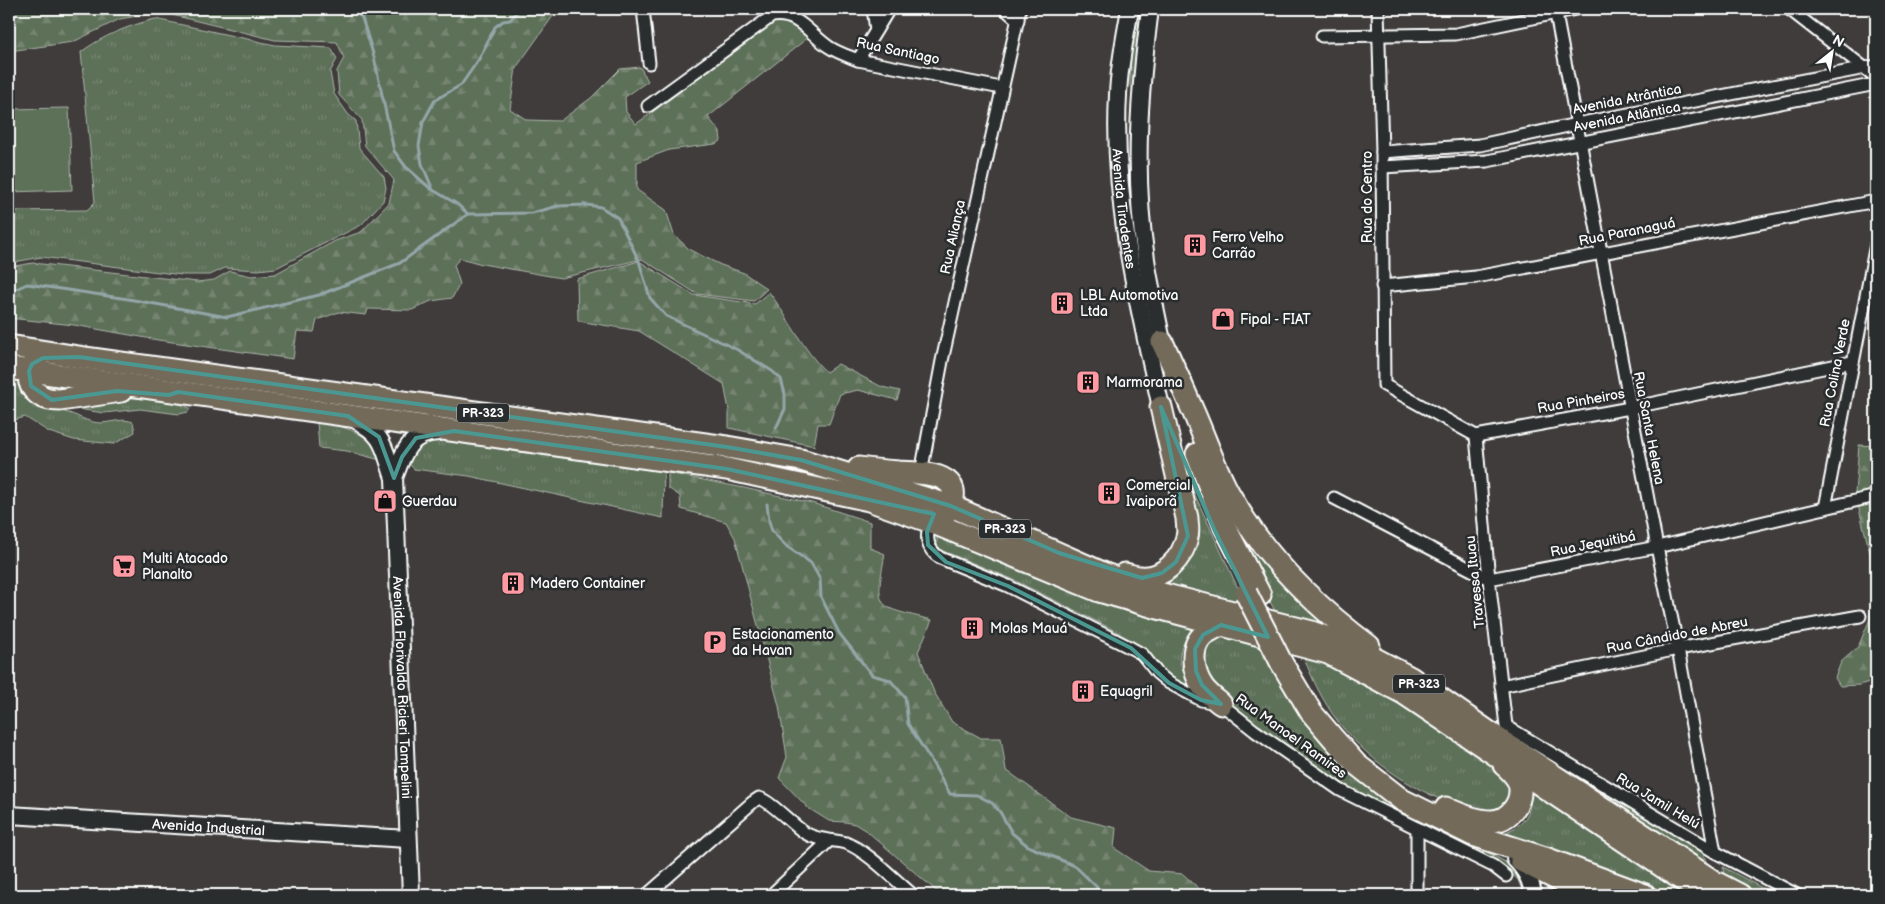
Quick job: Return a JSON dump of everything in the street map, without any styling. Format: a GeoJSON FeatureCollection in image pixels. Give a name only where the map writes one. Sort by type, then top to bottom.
{"type":"FeatureCollection","features":[{"type":"Feature","properties":{"kind":"highway"},"geometry":{"type":"LineString","coordinates":[[1162,342],[1204,476],[1253,594],[1311,712],[1356,764],[1402,800],[1474,835],[1548,859],[1645,895]]}},
{"type":"Feature","properties":{"kind":"highway"},"geometry":{"type":"LineString","coordinates":[[1162,342],[1228,492],[1258,538],[1276,560],[1319,605],[1345,628],[1411,678]]}},
{"type":"Feature","properties":{"kind":"highway","name":"PR-323"},"geometry":{"type":"LineString","coordinates":[[9,346],[728,447],[801,460],[942,514],[1059,553],[1105,574],[1162,594],[1312,632],[1353,647],[1411,678],[1530,761],[1713,881],[1740,895]]}},
{"type":"Feature","properties":{"kind":"highway"},"geometry":{"type":"LineString","coordinates":[[19,369],[43,358],[79,357]]}},
{"type":"Feature","properties":{"kind":"highway","name":"PR-323"},"geometry":{"type":"LineString","coordinates":[[19,369],[727,469],[942,514],[1099,591],[1328,653],[1405,694],[1706,895]]}},
{"type":"Feature","properties":{"kind":"highway"},"geometry":{"type":"LineString","coordinates":[[1161,407],[1215,531],[1253,594]]}},
{"type":"Feature","properties":{"kind":"highway"},"geometry":{"type":"LineString","coordinates":[[1059,553],[1113,571],[1142,578],[1162,573],[1176,562],[1188,536],[1187,518],[1161,407]]}},
{"type":"Feature","properties":{"kind":"highway"},"geometry":{"type":"LineString","coordinates":[[801,460],[880,471],[921,473],[938,476],[946,480],[952,487],[954,497],[942,514]]}},
{"type":"Feature","properties":{"kind":"highway"},"geometry":{"type":"LineString","coordinates":[[1221,625],[1203,635],[1198,642],[1194,658],[1196,671],[1202,685],[1221,704]]}},
{"type":"Feature","properties":{"kind":"highway"},"geometry":{"type":"LineString","coordinates":[[1286,660],[1318,706],[1363,756],[1393,778],[1454,811],[1475,819],[1502,820],[1510,814],[1517,804],[1520,794],[1518,782],[1512,771],[1469,737]]}},
{"type":"Feature","properties":{"kind":"highway"},"geometry":{"type":"LineString","coordinates":[[1474,835],[1510,866],[1588,895]]}},
{"type":"Feature","properties":{"kind":"street"},"geometry":{"type":"LineString","coordinates":[[643,9],[649,63]]}},
{"type":"Feature","properties":{"kind":"street"},"geometry":{"type":"LineString","coordinates":[[873,9],[876,30]]}},
{"type":"Feature","properties":{"kind":"street"},"geometry":{"type":"LineString","coordinates":[[858,60],[889,9]]}},
{"type":"Feature","properties":{"kind":"street"},"geometry":{"type":"LineString","coordinates":[[1005,9],[1019,14]]}},
{"type":"Feature","properties":{"kind":"street","name":"Rua do Centro"},"geometry":{"type":"LineString","coordinates":[[1378,9],[1382,152],[1384,386],[1476,436]]}},
{"type":"Feature","properties":{"kind":"street"},"geometry":{"type":"LineString","coordinates":[[1322,36],[1456,34],[1555,11],[1576,9]]}},
{"type":"Feature","properties":{"kind":"street"},"geometry":{"type":"LineString","coordinates":[[1789,9],[1870,67],[1876,77]]}},
{"type":"Feature","properties":{"kind":"street"},"geometry":{"type":"LineString","coordinates":[[1130,10],[1150,12]]}},
{"type":"Feature","properties":{"kind":"street","name":"Avenida Tiradentes"},"geometry":{"type":"LineString","coordinates":[[1130,10],[1122,57],[1117,119],[1121,196],[1138,263],[1162,342]]}},
{"type":"Feature","properties":{"kind":"street","name":"Rua Santa Helena"},"geometry":{"type":"LineString","coordinates":[[1555,11],[1715,852]]}},
{"type":"Feature","properties":{"kind":"street","name":"Avenida Tiradentes"},"geometry":{"type":"LineString","coordinates":[[1150,12],[1140,95],[1138,140],[1141,214],[1138,263],[1161,407]]}},
{"type":"Feature","properties":{"kind":"street","name":"Rua Aliança"},"geometry":{"type":"LineString","coordinates":[[921,473],[942,361],[1019,14]]}},
{"type":"Feature","properties":{"kind":"street","name":"Rua Santiago"},"geometry":{"type":"LineString","coordinates":[[648,106],[772,16],[783,15],[794,18],[829,48],[858,60],[1002,88]]}},
{"type":"Feature","properties":{"kind":"street","name":"Avenida Atrântica"},"geometry":{"type":"LineString","coordinates":[[1382,152],[1480,145],[1577,124],[1870,67]]}},
{"type":"Feature","properties":{"kind":"street","name":"Avenida Atlântica"},"geometry":{"type":"LineString","coordinates":[[1382,167],[1487,161],[1876,84]]}},
{"type":"Feature","properties":{"kind":"street","name":"Rua Paranaguá"},"geometry":{"type":"LineString","coordinates":[[1382,286],[1476,277],[1876,201]]}},
{"type":"Feature","properties":{"kind":"street","name":"Rua Colina Verde"},"geometry":{"type":"LineString","coordinates":[[1825,508],[1876,244]]}},
{"type":"Feature","properties":{"kind":"street","name":"Rua Pinheiros"},"geometry":{"type":"LineString","coordinates":[[1476,436],[1630,408],[1852,362]]}},
{"type":"Feature","properties":{"kind":"street","name":"Avenida Florivaldo Ricieri Tampelini"},"geometry":{"type":"LineString","coordinates":[[348,416],[369,427],[379,437],[394,478],[411,895]]}},
{"type":"Feature","properties":{"kind":"street","name":"Avenida Florivaldo Ricieri Tampelini"},"geometry":{"type":"LineString","coordinates":[[394,478],[408,446],[416,438],[432,432],[454,431]]}},
{"type":"Feature","properties":{"kind":"street","name":"Travessa Ituau"},"geometry":{"type":"LineString","coordinates":[[1476,436],[1489,578],[1506,726]]}},
{"type":"Feature","properties":{"kind":"street","name":"Rua Jequitibá"},"geometry":{"type":"LineString","coordinates":[[1489,578],[1657,547],[1872,496]]}},
{"type":"Feature","properties":{"kind":"street"},"geometry":{"type":"LineString","coordinates":[[1334,498],[1489,578]]}},
{"type":"Feature","properties":{"kind":"street","name":"Rua Manoel Ramires"},"geometry":{"type":"LineString","coordinates":[[942,514],[927,532],[928,546],[935,555],[1008,586],[1142,654],[1157,673],[1169,683],[1201,700],[1221,704],[1254,731],[1340,790],[1493,866],[1510,866]]}},
{"type":"Feature","properties":{"kind":"street","name":"Rua Cândido de Abreu"},"geometry":{"type":"LineString","coordinates":[[1501,686],[1860,616]]}},
{"type":"Feature","properties":{"kind":"street","name":"Rua Jamil Helú"},"geometry":{"type":"LineString","coordinates":[[1506,726],[1715,852],[1797,895]]}},
{"type":"Feature","properties":{"kind":"street"},"geometry":{"type":"LineString","coordinates":[[647,895],[759,798],[764,799],[785,818],[815,838],[846,843],[858,849],[899,890],[912,895]]}},
{"type":"Feature","properties":{"kind":"street","name":"Avenida Industrial"},"geometry":{"type":"LineString","coordinates":[[9,815],[408,839]]}},
{"type":"Feature","properties":{"kind":"street"},"geometry":{"type":"LineString","coordinates":[[1417,828],[1417,895]]}},
{"type":"Feature","properties":{"kind":"street"},"geometry":{"type":"LineString","coordinates":[[770,895],[829,841]]}},
{"type":"Feature","properties":{"kind":"street"},"geometry":{"type":"LineString","coordinates":[[1510,866],[1524,869],[1530,879],[1533,895]]}},
{"type":"Feature","properties":{"kind":"highlighted area"},"geometry":{"type":"Polygon","coordinates":[[[79,357],[727,447],[801,460],[951,506],[1059,553],[1142,578],[1162,573],[1176,562],[1188,536],[1161,407],[1215,531],[1268,637],[1221,625],[1203,635],[1195,649],[1196,671],[1202,685],[1221,704],[1201,700],[1169,683],[1131,648],[1008,586],[946,562],[928,545],[927,532],[934,514],[727,469],[454,431],[416,438],[402,457],[394,478],[379,437],[348,416],[178,392],[169,395],[117,391],[52,400],[31,386],[29,371],[32,364],[43,358],[79,357]]]}},
{"type":"Feature","properties":{"kind":"green space"},"geometry":{"type":"Polygon","coordinates":[[[9,9],[558,9],[516,68],[510,109],[527,120],[560,121],[591,98],[620,69],[640,67],[648,81],[625,97],[626,112],[636,124],[764,28],[776,21],[785,21],[810,36],[708,117],[720,132],[721,141],[715,144],[669,150],[637,162],[637,190],[666,210],[674,235],[690,250],[721,265],[744,273],[767,289],[754,301],[697,294],[642,259],[561,278],[482,264],[460,258],[454,265],[460,284],[452,298],[431,301],[412,310],[368,309],[366,315],[339,312],[317,320],[314,332],[297,331],[293,359],[158,340],[74,325],[9,318],[9,267],[33,263],[197,282],[214,280],[230,271],[251,276],[275,274],[335,241],[361,232],[389,203],[394,180],[365,146],[362,120],[339,95],[337,71],[344,58],[337,42],[275,40],[160,12],[120,19],[73,42],[9,51],[9,9]]]}},
{"type":"Feature","properties":{"kind":"green space"},"geometry":{"type":"Polygon","coordinates":[[[1136,16],[1141,17],[1134,85],[1131,87],[1131,51],[1136,16]]]}},
{"type":"Feature","properties":{"kind":"green space"},"geometry":{"type":"Polygon","coordinates":[[[155,19],[275,45],[331,48],[337,59],[330,72],[334,94],[348,114],[356,121],[359,148],[384,177],[386,188],[383,201],[361,225],[276,268],[258,270],[225,268],[210,275],[182,275],[41,257],[9,263],[9,211],[87,210],[95,202],[81,52],[117,32],[155,19]]]}},
{"type":"Feature","properties":{"kind":"green space"},"geometry":{"type":"Polygon","coordinates":[[[69,108],[72,190],[9,192],[9,109],[69,108]]]}},
{"type":"Feature","properties":{"kind":"green space"},"geometry":{"type":"Polygon","coordinates":[[[639,261],[694,295],[755,304],[769,292],[817,363],[826,372],[838,364],[882,387],[900,391],[897,400],[858,390],[840,394],[829,424],[818,424],[814,446],[729,428],[729,410],[724,384],[639,331],[578,321],[577,279],[639,261]]]}},
{"type":"Feature","properties":{"kind":"green space"},"geometry":{"type":"Polygon","coordinates":[[[10,378],[22,379],[27,398],[33,404],[69,413],[97,423],[122,420],[133,422],[135,432],[114,444],[74,440],[49,432],[25,417],[15,420],[9,426],[10,378]]]}},
{"type":"Feature","properties":{"kind":"green space"},"geometry":{"type":"Polygon","coordinates":[[[111,397],[163,401],[190,408],[188,412],[179,414],[140,409],[104,413],[84,410],[70,404],[111,397]]]}},
{"type":"Feature","properties":{"kind":"green space"},"geometry":{"type":"Polygon","coordinates":[[[317,422],[356,432],[379,451],[384,461],[347,451],[319,448],[317,422]]]}},
{"type":"Feature","properties":{"kind":"green space"},"geometry":{"type":"Polygon","coordinates":[[[439,439],[518,452],[664,470],[663,518],[469,476],[414,469],[410,465],[411,459],[419,446],[439,439]]]}},
{"type":"Feature","properties":{"kind":"green space"},"geometry":{"type":"Polygon","coordinates":[[[1859,445],[1876,446],[1876,680],[1859,685],[1840,686],[1835,678],[1841,662],[1858,647],[1870,619],[1873,593],[1870,553],[1855,493],[1859,445]]]}},
{"type":"Feature","properties":{"kind":"green space"},"geometry":{"type":"Polygon","coordinates":[[[1184,471],[1247,608],[1153,585],[1173,575],[1184,471]]]}},
{"type":"Feature","properties":{"kind":"green space"},"geometry":{"type":"Polygon","coordinates":[[[668,473],[812,503],[870,522],[870,548],[885,554],[880,587],[884,604],[900,612],[932,620],[918,652],[934,692],[952,722],[981,738],[1001,738],[1006,770],[1071,817],[1116,828],[1114,848],[1149,871],[1183,874],[1206,895],[941,895],[868,832],[855,824],[829,821],[808,808],[779,778],[787,757],[779,706],[735,538],[726,522],[681,509],[680,496],[668,488],[668,473]]]}},
{"type":"Feature","properties":{"kind":"green space"},"geometry":{"type":"Polygon","coordinates":[[[1220,499],[1328,626],[1275,611],[1245,555],[1220,499]]]}},
{"type":"Feature","properties":{"kind":"green space"},"geometry":{"type":"Polygon","coordinates":[[[937,530],[1199,627],[1185,641],[1180,652],[1181,665],[1190,679],[1191,685],[1187,687],[1169,679],[1146,651],[1110,628],[1010,578],[943,551],[937,545],[937,530]]]}},
{"type":"Feature","properties":{"kind":"green space"},"geometry":{"type":"Polygon","coordinates":[[[1218,634],[1261,639],[1297,703],[1436,825],[1513,866],[1517,870],[1527,895],[1524,895],[1518,880],[1510,872],[1349,790],[1233,707],[1210,688],[1201,649],[1218,634]]]}},
{"type":"Feature","properties":{"kind":"green space"},"geometry":{"type":"Polygon","coordinates":[[[1301,652],[1382,687],[1509,777],[1511,799],[1494,814],[1442,800],[1389,771],[1358,745],[1333,714],[1319,692],[1301,652]]]}},
{"type":"Feature","properties":{"kind":"green space"},"geometry":{"type":"Polygon","coordinates":[[[1579,783],[1627,805],[1701,849],[1706,866],[1579,783]]]}},
{"type":"Feature","properties":{"kind":"green space"},"geometry":{"type":"Polygon","coordinates":[[[1531,787],[1696,895],[1660,895],[1498,835],[1521,824],[1528,813],[1531,787]]]}},
{"type":"Feature","properties":{"kind":"green space"},"geometry":{"type":"Polygon","coordinates":[[[1723,867],[1775,895],[1757,895],[1724,877],[1723,867]]]}},
{"type":"Feature","properties":{"kind":"waterway"},"geometry":{"type":"LineString","coordinates":[[238,9],[257,11],[268,9]]}},
{"type":"Feature","properties":{"kind":"waterway"},"geometry":{"type":"LineString","coordinates":[[274,9],[309,13],[344,9]]}},
{"type":"Feature","properties":{"kind":"waterway"},"geometry":{"type":"LineString","coordinates":[[352,9],[362,18],[374,57],[394,151],[406,167],[431,189]]}},
{"type":"Feature","properties":{"kind":"waterway"},"geometry":{"type":"LineString","coordinates":[[519,9],[510,20],[503,21],[495,27],[479,59],[461,85],[435,100],[423,122],[419,146],[422,164],[433,190],[457,204],[468,214],[532,213],[558,206],[587,205],[601,207],[618,218],[639,261],[650,298],[666,316],[736,349],[772,371],[781,379],[785,394],[785,409],[776,428]]}},
{"type":"Feature","properties":{"kind":"waterway"},"geometry":{"type":"LineString","coordinates":[[9,292],[27,284],[128,299],[227,317],[319,295],[400,263],[468,214]]}},
{"type":"Feature","properties":{"kind":"waterway"},"geometry":{"type":"LineString","coordinates":[[767,504],[772,531],[786,546],[811,563],[820,579],[821,597],[839,633],[872,675],[890,680],[905,697],[908,724],[950,794],[977,795],[992,803],[1000,812],[1012,833],[1028,846],[1075,866],[1105,895]]}},
{"type":"Feature","properties":{"kind":"place","name":"Ferro Velho Carrão"},"geometry":{"type":"Point","coordinates":[1195,245]}},
{"type":"Feature","properties":{"kind":"place","name":"LBL Automotiva Ltda"},"geometry":{"type":"Point","coordinates":[1062,303]}},
{"type":"Feature","properties":{"kind":"place","name":"Fipal - FIAT"},"geometry":{"type":"Point","coordinates":[1223,319]}},
{"type":"Feature","properties":{"kind":"place","name":"Marmorama"},"geometry":{"type":"Point","coordinates":[1088,382]}},
{"type":"Feature","properties":{"kind":"place","name":"Comercial Ivaiporã"},"geometry":{"type":"Point","coordinates":[1109,493]}},
{"type":"Feature","properties":{"kind":"place","name":"Guerdau"},"geometry":{"type":"Point","coordinates":[385,501]}},
{"type":"Feature","properties":{"kind":"place","name":"Multi Atacado Planalto"},"geometry":{"type":"Point","coordinates":[124,566]}},
{"type":"Feature","properties":{"kind":"place","name":"Madero Container"},"geometry":{"type":"Point","coordinates":[513,583]}},
{"type":"Feature","properties":{"kind":"place","name":"Molas Mauá"},"geometry":{"type":"Point","coordinates":[972,628]}},
{"type":"Feature","properties":{"kind":"place","name":"Estacionamento da Havan"},"geometry":{"type":"Point","coordinates":[715,642]}},
{"type":"Feature","properties":{"kind":"place","name":"Equagril"},"geometry":{"type":"Point","coordinates":[1083,691]}}]}
